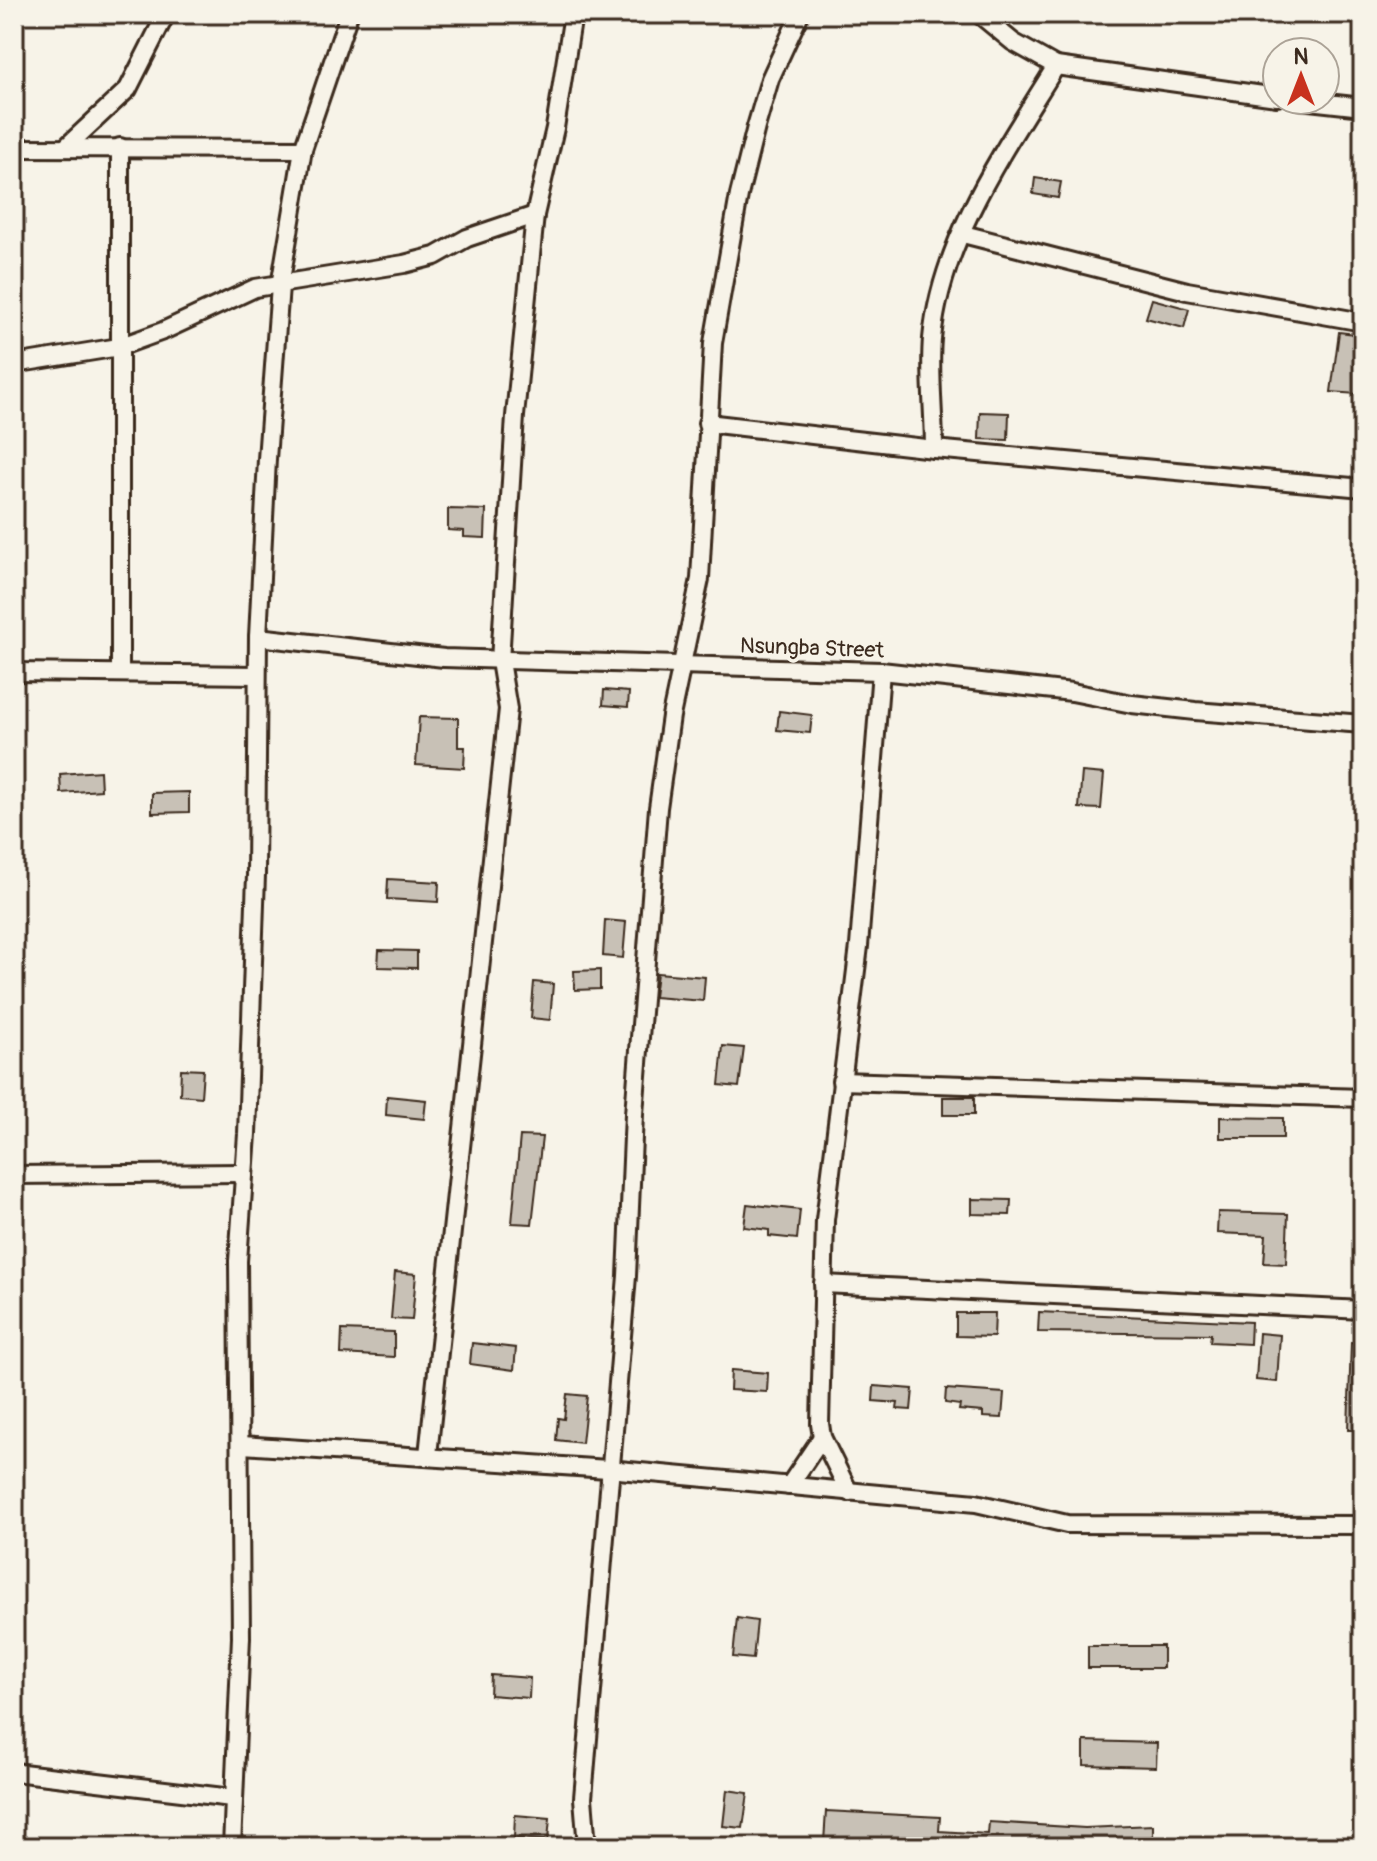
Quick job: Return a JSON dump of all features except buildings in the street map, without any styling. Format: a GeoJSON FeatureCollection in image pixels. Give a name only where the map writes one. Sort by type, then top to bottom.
{"type":"FeatureCollection","features":[{"type":"Feature","properties":{"kind":"street"},"geometry":{"type":"LineString","coordinates":[[67,146],[128,89],[166,14]]}},
{"type":"Feature","properties":{"kind":"street"},"geometry":{"type":"LineString","coordinates":[[232,1847],[239,1702],[242,1445],[238,1261],[247,1134],[256,875],[258,637],[280,286],[303,149],[349,14]]}},
{"type":"Feature","properties":{"kind":"street"},"geometry":{"type":"LineString","coordinates":[[428,1455],[508,709],[500,661],[515,416],[535,215],[555,128],[573,14]]}},
{"type":"Feature","properties":{"kind":"street"},"geometry":{"type":"LineString","coordinates":[[587,1847],[583,1798],[608,1469],[627,1276],[634,1114],[658,808],[671,716],[700,579],[713,343],[739,195],[770,79],[800,14]]}},
{"type":"Feature","properties":{"kind":"street"},"geometry":{"type":"LineString","coordinates":[[979,14],[1013,42],[1056,66],[1261,95]]}},
{"type":"Feature","properties":{"kind":"street"},"geometry":{"type":"LineString","coordinates":[[934,449],[932,339],[941,290],[963,234],[1004,151],[1056,66]]}},
{"type":"Feature","properties":{"kind":"street"},"geometry":{"type":"LineString","coordinates":[[1341,105],[1363,107]]}},
{"type":"Feature","properties":{"kind":"street"},"geometry":{"type":"LineString","coordinates":[[120,147],[120,672]]}},
{"type":"Feature","properties":{"kind":"street"},"geometry":{"type":"LineString","coordinates":[[14,148],[303,149]]}},
{"type":"Feature","properties":{"kind":"street"},"geometry":{"type":"LineString","coordinates":[[14,364],[119,347],[163,331],[238,294],[435,256],[467,238],[535,215]]}},
{"type":"Feature","properties":{"kind":"street"},"geometry":{"type":"LineString","coordinates":[[963,234],[1187,291],[1363,322]]}},
{"type":"Feature","properties":{"kind":"street"},"geometry":{"type":"LineString","coordinates":[[707,423],[934,449],[1363,488]]}},
{"type":"Feature","properties":{"kind":"street","name":"Nsungba Street"},"geometry":{"type":"LineString","coordinates":[[258,637],[500,661],[881,671],[1072,692],[1195,711],[1363,724]]}},
{"type":"Feature","properties":{"kind":"street"},"geometry":{"type":"LineString","coordinates":[[849,1492],[822,1437],[825,1220],[859,946],[881,671]]}},
{"type":"Feature","properties":{"kind":"street"},"geometry":{"type":"LineString","coordinates":[[14,672],[257,675]]}},
{"type":"Feature","properties":{"kind":"street"},"geometry":{"type":"LineString","coordinates":[[841,1081],[1363,1098]]}},
{"type":"Feature","properties":{"kind":"street"},"geometry":{"type":"LineString","coordinates":[[14,1175],[242,1173]]}},
{"type":"Feature","properties":{"kind":"street"},"geometry":{"type":"LineString","coordinates":[[823,1284],[1363,1310]]}},
{"type":"Feature","properties":{"kind":"street"},"geometry":{"type":"LineString","coordinates":[[789,1486],[822,1437]]}},
{"type":"Feature","properties":{"kind":"street"},"geometry":{"type":"LineString","coordinates":[[242,1445],[608,1469],[976,1503],[1067,1524],[1363,1525]]}},
{"type":"Feature","properties":{"kind":"street"},"geometry":{"type":"LineString","coordinates":[[14,1772],[232,1798]]}}]}
